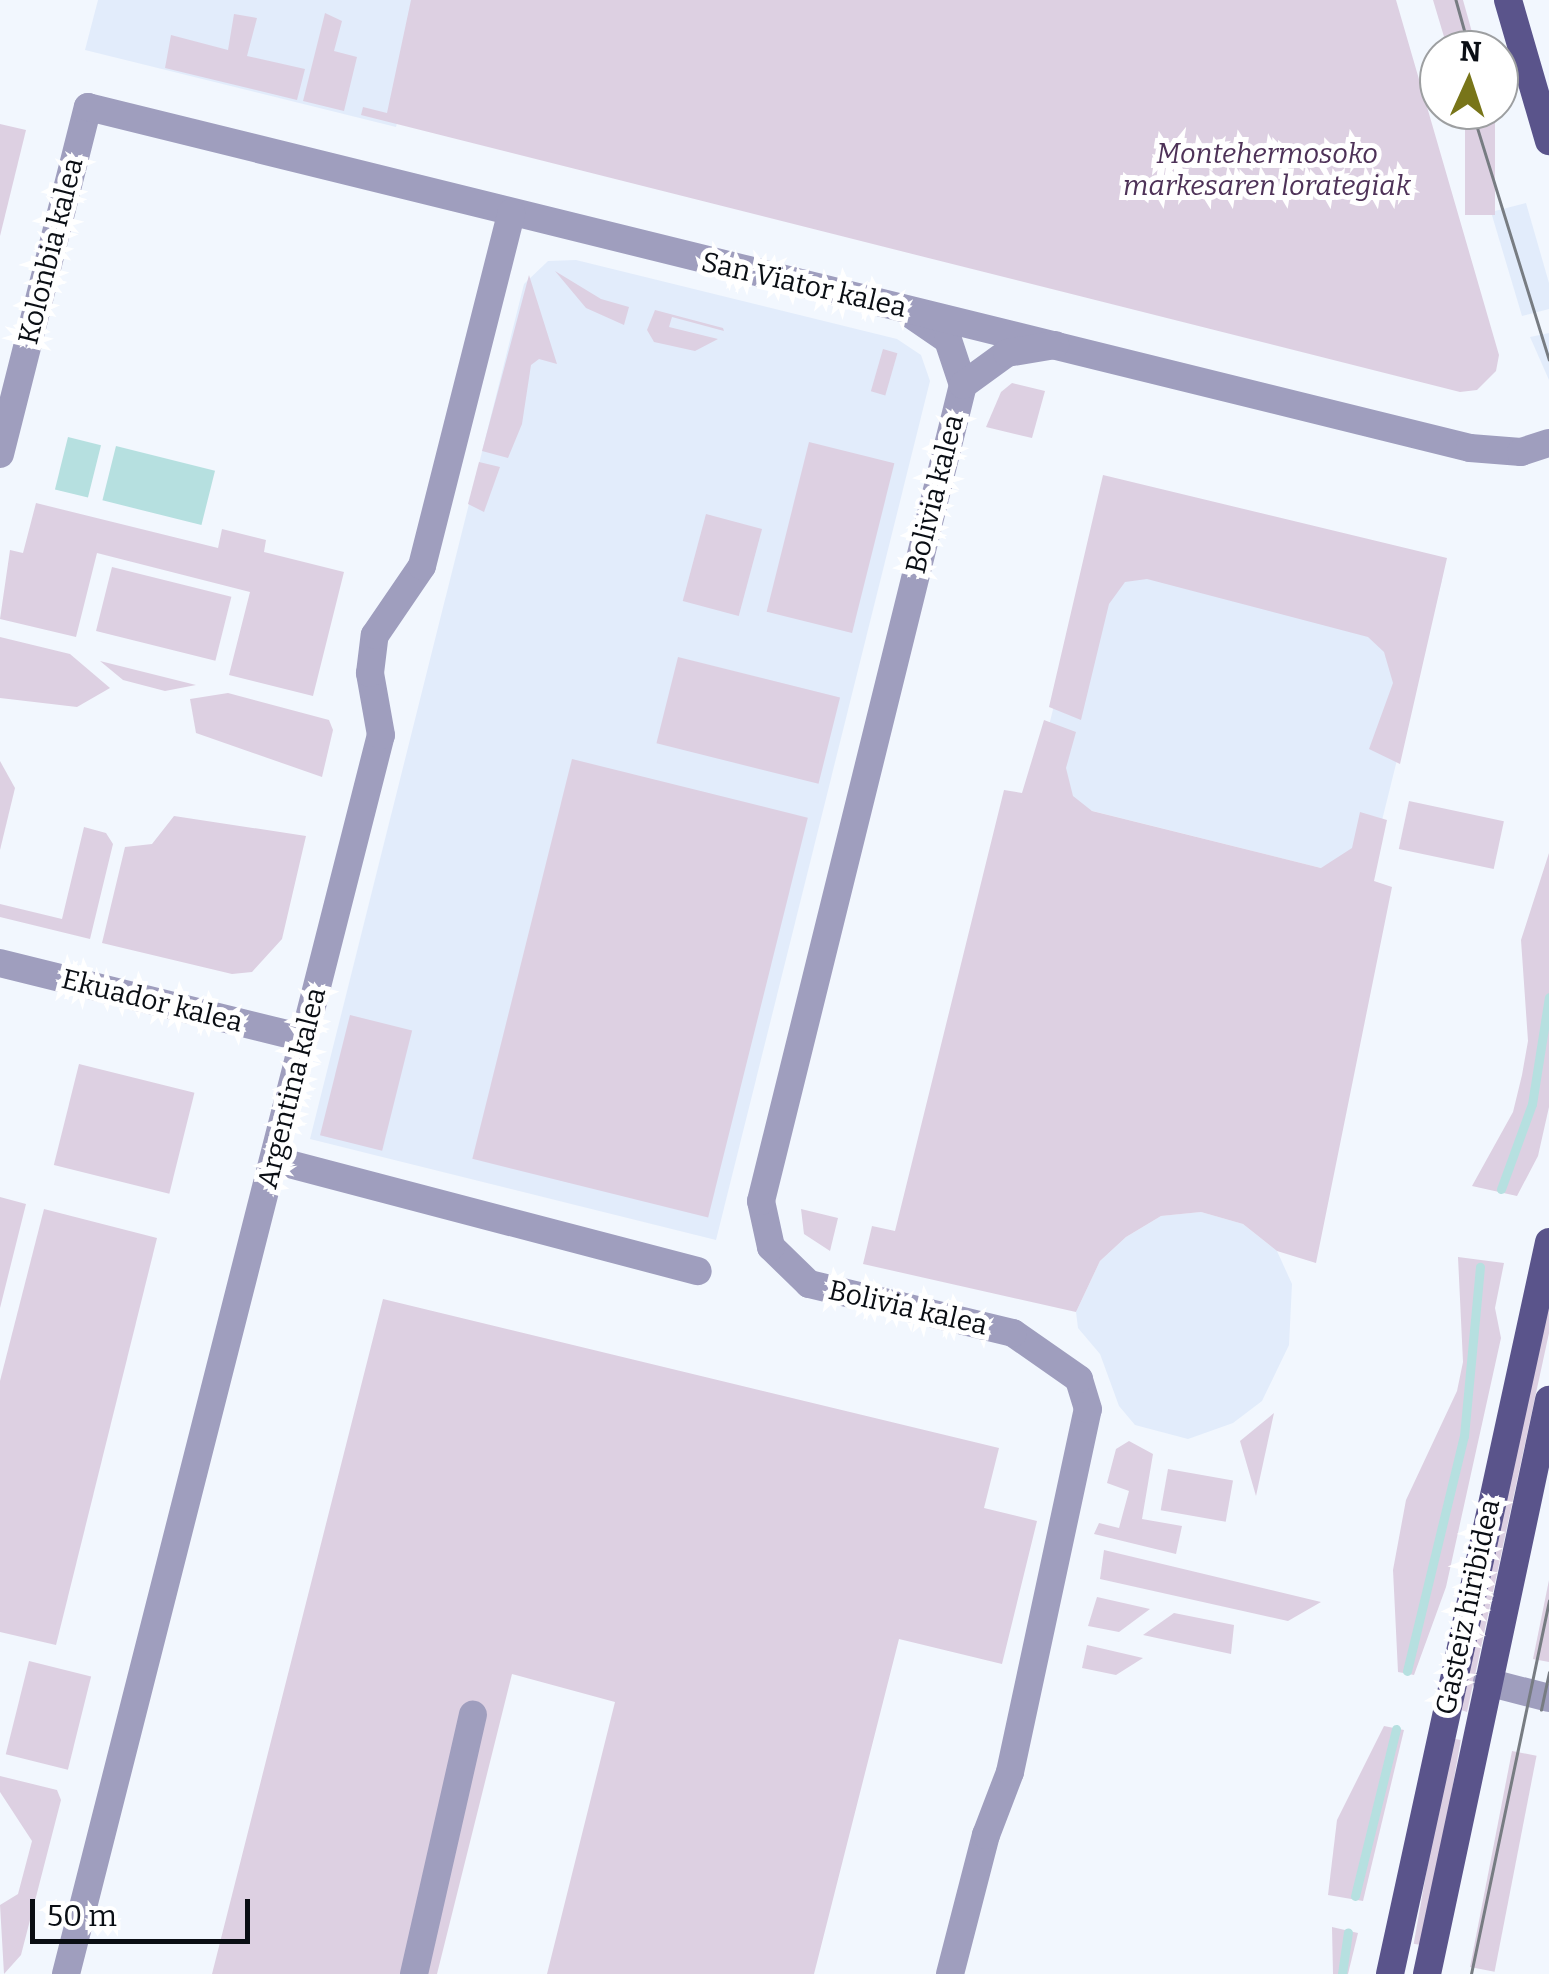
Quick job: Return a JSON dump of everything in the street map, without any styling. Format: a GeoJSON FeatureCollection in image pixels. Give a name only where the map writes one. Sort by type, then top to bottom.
{"type":"FeatureCollection","features":[{"type":"Feature","properties":{"kind":"main road"},"geometry":{"type":"LineString","coordinates":[[1508,0],[1549,141]]}},
{"type":"Feature","properties":{"kind":"main road","name":"Gasteiz hiribidea"},"geometry":{"type":"LineString","coordinates":[[1390,1974],[1549,1242]]}},
{"type":"Feature","properties":{"kind":"main road","name":"Gasteiz hiribidea"},"geometry":{"type":"LineString","coordinates":[[1427,1974],[1549,1400]]}},
{"type":"Feature","properties":{"kind":"street","name":"San Viator kalea"},"geometry":{"type":"LineString","coordinates":[[88,107],[902,311],[946,315],[1055,346],[1470,448],[1520,452],[1549,460]]}},
{"type":"Feature","properties":{"kind":"street","name":"Kolonbia kalea"},"geometry":{"type":"LineString","coordinates":[[0,454],[88,107]]}},
{"type":"Feature","properties":{"kind":"street","name":"Argentina kalea"},"geometry":{"type":"LineString","coordinates":[[66,1974],[381,735],[370,673],[375,636],[422,566],[511,214]]}},
{"type":"Feature","properties":{"kind":"street","name":"Bolivia kalea"},"geometry":{"type":"LineString","coordinates":[[902,311],[936,326],[948,340],[963,385],[761,1200],[771,1246],[809,1284],[1013,1333],[1078,1379],[1088,1409],[1084,1444],[1010,1772],[978,1865],[950,1974]]}},
{"type":"Feature","properties":{"kind":"street","name":"Bolivia kalea"},"geometry":{"type":"LineString","coordinates":[[963,385],[1008,353],[1055,346]]}},
{"type":"Feature","properties":{"kind":"street","name":"San Viator kalea"},"geometry":{"type":"LineString","coordinates":[[1520,452],[1549,443]]}},
{"type":"Feature","properties":{"kind":"street","name":"Ekuador kalea"},"geometry":{"type":"LineString","coordinates":[[0,963],[304,1038]]}},
{"type":"Feature","properties":{"kind":"street"},"geometry":{"type":"LineString","coordinates":[[274,1160],[698,1271]]}},
{"type":"Feature","properties":{"kind":"street"},"geometry":{"type":"LineString","coordinates":[[1487,1682],[1549,1698]]}},
{"type":"Feature","properties":{"kind":"street"},"geometry":{"type":"LineString","coordinates":[[414,1974],[473,1715]]}},
{"type":"Feature","properties":{"kind":"shaded area"},"geometry":{"type":"Polygon","coordinates":[[[98,0],[427,0],[396,127],[85,50],[98,0]]]}},
{"type":"Feature","properties":{"kind":"shaded area"},"geometry":{"type":"Polygon","coordinates":[[[1526,203],[1549,283],[1549,309],[1522,316],[1491,212],[1526,203]]]}},
{"type":"Feature","properties":{"kind":"shaded area"},"geometry":{"type":"Polygon","coordinates":[[[576,260],[897,339],[921,355],[930,381],[716,1240],[310,1139],[524,284],[548,261],[576,260]]]}},
{"type":"Feature","properties":{"kind":"shaded area"},"geometry":{"type":"Polygon","coordinates":[[[1549,333],[1549,380],[1530,337],[1549,333]]]}},
{"type":"Feature","properties":{"kind":"shaded area"},"geometry":{"type":"Polygon","coordinates":[[[68,437],[101,445],[88,498],[55,489],[68,437]]]}},
{"type":"Feature","properties":{"kind":"shaded area"},"geometry":{"type":"Polygon","coordinates":[[[116,446],[215,471],[201,525],[102,500],[116,446]]]}},
{"type":"Feature","properties":{"kind":"shaded area"},"geometry":{"type":"Polygon","coordinates":[[[1106,497],[1442,581],[1367,880],[1031,796],[1106,497]]]}},
{"type":"Feature","properties":{"kind":"shaded area"},"geometry":{"type":"Polygon","coordinates":[[[1201,1212],[1243,1224],[1277,1251],[1292,1284],[1289,1345],[1262,1401],[1233,1423],[1188,1439],[1135,1425],[1119,1406],[1100,1354],[1078,1328],[1076,1312],[1100,1261],[1126,1237],[1161,1216],[1201,1212]]]}},
{"type":"Feature","properties":{"kind":"green space","name":"Montehermosoko markesaren lorategiak"},"geometry":{"type":"Polygon","coordinates":[[[411,0],[1396,0],[1419,79],[1419,130],[1434,130],[1499,355],[1496,371],[1477,390],[1460,392],[361,115],[363,107],[387,113],[411,0]]]}},
{"type":"Feature","properties":{"kind":"green space"},"geometry":{"type":"Polygon","coordinates":[[[1433,0],[1463,0],[1471,30],[1442,30],[1433,0]]]}},
{"type":"Feature","properties":{"kind":"green space"},"geometry":{"type":"Polygon","coordinates":[[[325,13],[342,21],[334,51],[357,57],[344,111],[303,101],[325,13]]]}},
{"type":"Feature","properties":{"kind":"green space"},"geometry":{"type":"Polygon","coordinates":[[[234,14],[257,18],[247,56],[305,69],[297,100],[165,68],[171,35],[228,50],[234,14]]]}},
{"type":"Feature","properties":{"kind":"green space"},"geometry":{"type":"Polygon","coordinates":[[[0,124],[26,130],[0,236],[0,124]]]}},
{"type":"Feature","properties":{"kind":"green space"},"geometry":{"type":"Polygon","coordinates":[[[1465,130],[1495,130],[1495,215],[1465,215],[1465,130]]]}},
{"type":"Feature","properties":{"kind":"green space"},"geometry":{"type":"Polygon","coordinates":[[[555,271],[601,299],[629,307],[624,325],[586,308],[555,271]]]}},
{"type":"Feature","properties":{"kind":"green space"},"geometry":{"type":"Polygon","coordinates":[[[529,275],[557,364],[539,359],[531,365],[522,424],[508,458],[482,451],[529,275]]]}},
{"type":"Feature","properties":{"kind":"green space"},"geometry":{"type":"Polygon","coordinates":[[[655,310],[724,331],[672,317],[669,327],[718,339],[695,351],[654,342],[647,330],[655,310]]]}},
{"type":"Feature","properties":{"kind":"green space"},"geometry":{"type":"Polygon","coordinates":[[[883,349],[897,353],[885,395],[871,391],[883,349]]]}},
{"type":"Feature","properties":{"kind":"green space"},"geometry":{"type":"Polygon","coordinates":[[[1012,383],[1045,391],[1032,438],[986,427],[1001,392],[1012,383]]]}},
{"type":"Feature","properties":{"kind":"green space"},"geometry":{"type":"Polygon","coordinates":[[[809,442],[894,463],[852,633],[767,612],[809,442]]]}},
{"type":"Feature","properties":{"kind":"green space"},"geometry":{"type":"Polygon","coordinates":[[[479,462],[500,467],[484,512],[468,504],[479,462]]]}},
{"type":"Feature","properties":{"kind":"green space"},"geometry":{"type":"Polygon","coordinates":[[[1103,475],[1447,558],[1400,764],[1369,749],[1393,683],[1384,652],[1368,637],[1147,579],[1125,582],[1109,604],[1081,720],[1049,707],[1103,475]]]}},
{"type":"Feature","properties":{"kind":"green space"},"geometry":{"type":"Polygon","coordinates":[[[36,503],[218,548],[222,529],[266,540],[264,552],[344,572],[313,696],[229,675],[250,592],[97,553],[76,637],[0,619],[10,550],[23,553],[36,503]]]}},
{"type":"Feature","properties":{"kind":"green space"},"geometry":{"type":"Polygon","coordinates":[[[706,514],[762,529],[739,616],[683,601],[706,514]]]}},
{"type":"Feature","properties":{"kind":"green space"},"geometry":{"type":"Polygon","coordinates":[[[112,567],[231,597],[215,661],[96,631],[112,567]]]}},
{"type":"Feature","properties":{"kind":"green space"},"geometry":{"type":"Polygon","coordinates":[[[0,637],[70,654],[110,688],[77,707],[0,698],[0,637]]]}},
{"type":"Feature","properties":{"kind":"green space"},"geometry":{"type":"Polygon","coordinates":[[[678,657],[840,697],[819,784],[656,743],[678,657]]]}},
{"type":"Feature","properties":{"kind":"green space"},"geometry":{"type":"Polygon","coordinates":[[[100,661],[196,685],[165,691],[123,680],[100,661]]]}},
{"type":"Feature","properties":{"kind":"green space"},"geometry":{"type":"Polygon","coordinates":[[[228,693],[329,720],[333,730],[322,777],[196,733],[190,699],[228,693]]]}},
{"type":"Feature","properties":{"kind":"green space"},"geometry":{"type":"Polygon","coordinates":[[[1044,720],[1076,732],[1066,768],[1073,796],[1092,811],[1321,868],[1352,848],[1360,812],[1387,820],[1374,881],[1392,887],[1316,1263],[1277,1251],[1243,1224],[1201,1212],[1161,1216],[1126,1237],[1100,1261],[1076,1312],[863,1264],[872,1226],[895,1231],[1004,790],[1022,793],[1044,720]]]}},
{"type":"Feature","properties":{"kind":"green space"},"geometry":{"type":"Polygon","coordinates":[[[572,759],[808,818],[708,1218],[472,1159],[572,759]]]}},
{"type":"Feature","properties":{"kind":"green space"},"geometry":{"type":"Polygon","coordinates":[[[0,761],[15,788],[0,850],[0,761]]]}},
{"type":"Feature","properties":{"kind":"green space"},"geometry":{"type":"Polygon","coordinates":[[[1409,801],[1504,821],[1494,869],[1399,849],[1409,801]]]}},
{"type":"Feature","properties":{"kind":"green space"},"geometry":{"type":"Polygon","coordinates":[[[174,816],[306,836],[282,939],[252,972],[232,974],[102,943],[125,847],[152,844],[174,816]]]}},
{"type":"Feature","properties":{"kind":"green space"},"geometry":{"type":"Polygon","coordinates":[[[84,827],[106,833],[113,844],[90,939],[0,917],[0,904],[62,919],[84,827]]]}},
{"type":"Feature","properties":{"kind":"green space"},"geometry":{"type":"Polygon","coordinates":[[[1549,853],[1549,1107],[1538,1156],[1517,1196],[1472,1186],[1513,1112],[1522,1075],[1528,1041],[1521,940],[1549,853]]]}},
{"type":"Feature","properties":{"kind":"green space"},"geometry":{"type":"Polygon","coordinates":[[[350,1015],[412,1030],[382,1151],[320,1135],[350,1015]]]}},
{"type":"Feature","properties":{"kind":"green space"},"geometry":{"type":"Polygon","coordinates":[[[79,1064],[194,1093],[169,1194],[54,1165],[79,1064]]]}},
{"type":"Feature","properties":{"kind":"green space"},"geometry":{"type":"Polygon","coordinates":[[[0,1197],[26,1204],[0,1308],[0,1197]]]}},
{"type":"Feature","properties":{"kind":"green space"},"geometry":{"type":"Polygon","coordinates":[[[44,1209],[157,1238],[56,1645],[0,1632],[0,1381],[44,1209]]]}},
{"type":"Feature","properties":{"kind":"green space"},"geometry":{"type":"Polygon","coordinates":[[[801,1209],[838,1218],[830,1251],[804,1234],[801,1209]]]}},
{"type":"Feature","properties":{"kind":"green space"},"geometry":{"type":"Polygon","coordinates":[[[1458,1257],[1504,1263],[1495,1308],[1501,1338],[1446,1587],[1414,1675],[1398,1672],[1393,1570],[1406,1500],[1457,1391],[1463,1362],[1458,1257]]]}},
{"type":"Feature","properties":{"kind":"green space"},"geometry":{"type":"Polygon","coordinates":[[[1549,1284],[1549,1333],[1467,1712],[1458,1709],[1549,1284]]]}},
{"type":"Feature","properties":{"kind":"green space"},"geometry":{"type":"Polygon","coordinates":[[[383,1299],[999,1448],[984,1508],[1037,1521],[1002,1664],[899,1639],[814,1974],[547,1974],[615,1702],[512,1674],[437,1974],[212,1974],[383,1299]]]}},
{"type":"Feature","properties":{"kind":"green space"},"geometry":{"type":"Polygon","coordinates":[[[1274,1413],[1256,1496],[1240,1441],[1274,1413]]]}},
{"type":"Feature","properties":{"kind":"green space"},"geometry":{"type":"Polygon","coordinates":[[[1129,1441],[1153,1454],[1142,1519],[1182,1526],[1176,1554],[1094,1534],[1099,1523],[1119,1528],[1129,1491],[1107,1483],[1116,1449],[1129,1441]]]}},
{"type":"Feature","properties":{"kind":"green space"},"geometry":{"type":"Polygon","coordinates":[[[1168,1469],[1233,1480],[1226,1522],[1161,1510],[1168,1469]]]}},
{"type":"Feature","properties":{"kind":"green space"},"geometry":{"type":"Polygon","coordinates":[[[1104,1550],[1321,1602],[1288,1621],[1100,1579],[1104,1550]]]}},
{"type":"Feature","properties":{"kind":"green space"},"geometry":{"type":"Polygon","coordinates":[[[1549,1580],[1549,1662],[1533,1659],[1549,1580]]]}},
{"type":"Feature","properties":{"kind":"green space"},"geometry":{"type":"Polygon","coordinates":[[[1097,1597],[1150,1609],[1119,1632],[1088,1626],[1097,1597]]]}},
{"type":"Feature","properties":{"kind":"green space"},"geometry":{"type":"Polygon","coordinates":[[[1174,1613],[1234,1625],[1231,1654],[1143,1635],[1174,1613]]]}},
{"type":"Feature","properties":{"kind":"green space"},"geometry":{"type":"Polygon","coordinates":[[[1087,1645],[1143,1658],[1116,1675],[1082,1668],[1087,1645]]]}},
{"type":"Feature","properties":{"kind":"green space"},"geometry":{"type":"Polygon","coordinates":[[[29,1661],[91,1676],[68,1770],[6,1754],[29,1661]]]}},
{"type":"Feature","properties":{"kind":"green space"},"geometry":{"type":"Polygon","coordinates":[[[1384,1726],[1404,1730],[1363,1901],[1328,1895],[1337,1820],[1384,1726]]]}},
{"type":"Feature","properties":{"kind":"green space"},"geometry":{"type":"Polygon","coordinates":[[[1450,1738],[1461,1740],[1425,1946],[1414,1944],[1450,1738]]]}},
{"type":"Feature","properties":{"kind":"green space"},"geometry":{"type":"Polygon","coordinates":[[[1512,1751],[1537,1756],[1495,1972],[1470,1967],[1512,1751]]]}},
{"type":"Feature","properties":{"kind":"green space"},"geometry":{"type":"Polygon","coordinates":[[[0,1776],[57,1790],[61,1800],[21,1955],[4,1974],[0,1905],[18,1894],[32,1841],[0,1792],[0,1776]]]}},
{"type":"Feature","properties":{"kind":"green space"},"geometry":{"type":"Polygon","coordinates":[[[1332,1927],[1358,1933],[1348,1974],[1333,1974],[1332,1927]]]}},
{"type":"Feature","properties":{"kind":"waterway"},"geometry":{"type":"LineString","coordinates":[[1501,1189],[1532,1104],[1549,997]]}},
{"type":"Feature","properties":{"kind":"waterway"},"geometry":{"type":"LineString","coordinates":[[1407,1671],[1464,1436],[1480,1267]]}},
{"type":"Feature","properties":{"kind":"waterway"},"geometry":{"type":"LineString","coordinates":[[1355,1896],[1396,1729]]}},
{"type":"Feature","properties":{"kind":"waterway"},"geometry":{"type":"LineString","coordinates":[[1342,1974],[1348,1932]]}},
{"type":"Feature","properties":{"kind":"tram line"},"geometry":{"type":"LineString","coordinates":[[1456,0],[1464,30]]}},
{"type":"Feature","properties":{"kind":"tram line"},"geometry":{"type":"LineString","coordinates":[[1478,130],[1549,359]]}},
{"type":"Feature","properties":{"kind":"tram line"},"geometry":{"type":"LineString","coordinates":[[1471,1974],[1549,1601]]}},
{"type":"Feature","properties":{"kind":"tram line"},"geometry":{"type":"LineString","coordinates":[[1541,1710],[1549,1673]]}}]}
